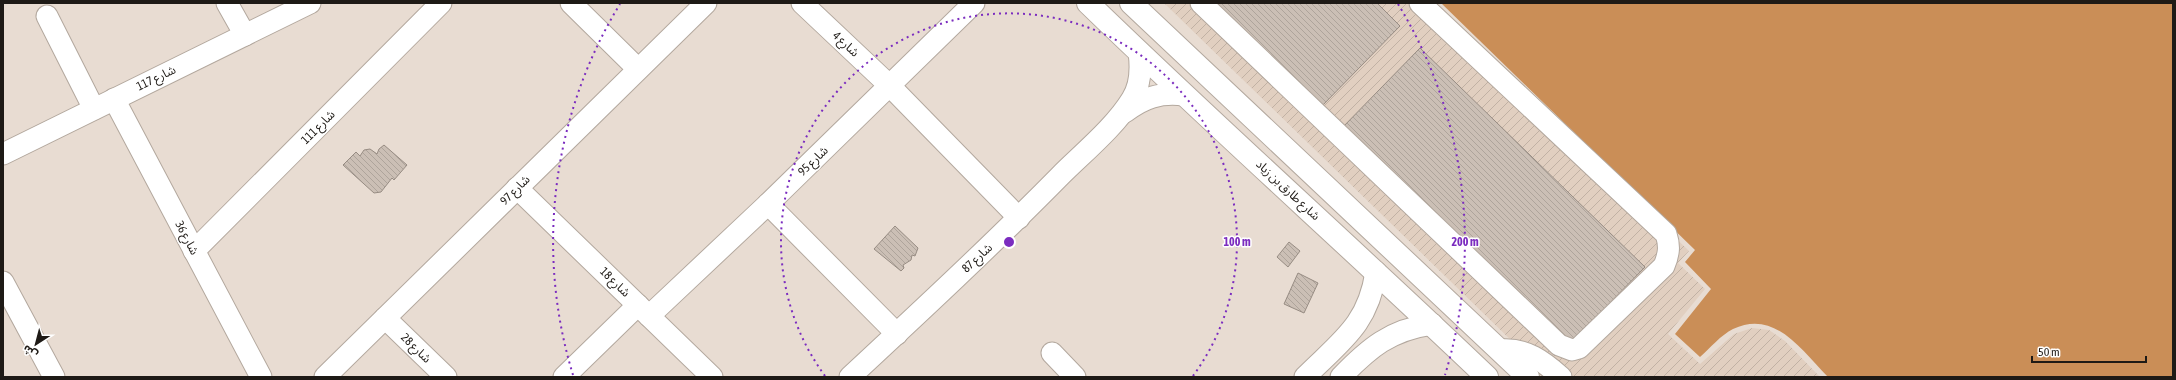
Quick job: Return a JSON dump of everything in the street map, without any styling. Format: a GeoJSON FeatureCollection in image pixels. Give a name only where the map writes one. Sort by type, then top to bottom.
{"type":"FeatureCollection","features":[{"type":"Feature","properties":{"kind":"main road","name":"شارع طارق بن زياد"},"geometry":{"type":"LineString","coordinates":[[1088,3],[1184,95],[1432,324],[1487,377]]}},
{"type":"Feature","properties":{"kind":"main road"},"geometry":{"type":"LineString","coordinates":[[1131,3],[1528,377]]}},
{"type":"Feature","properties":{"kind":"street"},"geometry":{"type":"LineString","coordinates":[[227,3],[245,35]]}},
{"type":"Feature","properties":{"kind":"street","name":"شارع 117"},"geometry":{"type":"LineString","coordinates":[[3,154],[310,3]]}},
{"type":"Feature","properties":{"kind":"street","name":"شارع 111"},"geometry":{"type":"LineString","coordinates":[[194,251],[441,3]]}},
{"type":"Feature","properties":{"kind":"street"},"geometry":{"type":"LineString","coordinates":[[571,3],[638,69]]}},
{"type":"Feature","properties":{"kind":"street","name":"شارع 97"},"geometry":{"type":"LineString","coordinates":[[325,377],[706,3]]}},
{"type":"Feature","properties":{"kind":"street","name":"شارع 4"},"geometry":{"type":"LineString","coordinates":[[802,3],[890,86],[1019,218]]}},
{"type":"Feature","properties":{"kind":"street","name":"شارع 95"},"geometry":{"type":"LineString","coordinates":[[564,377],[768,204],[974,3]]}},
{"type":"Feature","properties":{"kind":"street"},"geometry":{"type":"LineString","coordinates":[[1201,3],[1559,345],[1572,350],[1579,348],[1664,266],[1669,256],[1669,245],[1666,234],[1420,3]]}},
{"type":"Feature","properties":{"kind":"street"},"geometry":{"type":"LineString","coordinates":[[47,16],[94,109]]}},
{"type":"Feature","properties":{"kind":"street","name":"شارع 87"},"geometry":{"type":"LineString","coordinates":[[850,377],[1019,218],[1118,118],[1133,99],[1137,87],[1141,64],[1139,52]]}},
{"type":"Feature","properties":{"kind":"street","name":"شارع 87"},"geometry":{"type":"LineString","coordinates":[[1118,118],[1138,102],[1149,97],[1172,94],[1184,95]]}},
{"type":"Feature","properties":{"kind":"street","name":"شارع 36"},"geometry":{"type":"LineString","coordinates":[[114,100],[261,377]]}},
{"type":"Feature","properties":{"kind":"street","name":"شارع 18"},"geometry":{"type":"LineString","coordinates":[[517,188],[712,377]]}},
{"type":"Feature","properties":{"kind":"street"},"geometry":{"type":"LineString","coordinates":[[768,204],[897,334]]}},
{"type":"Feature","properties":{"kind":"street"},"geometry":{"type":"LineString","coordinates":[[1304,377],[1354,329],[1366,311],[1371,298],[1376,272]]}},
{"type":"Feature","properties":{"kind":"street"},"geometry":{"type":"LineString","coordinates":[[3,282],[54,377]]}},
{"type":"Feature","properties":{"kind":"street","name":"شارع 28"},"geometry":{"type":"LineString","coordinates":[[385,318],[446,377]]}},
{"type":"Feature","properties":{"kind":"street"},"geometry":{"type":"LineString","coordinates":[[1340,377],[1383,339],[1415,327],[1432,324]]}},
{"type":"Feature","properties":{"kind":"street"},"geometry":{"type":"LineString","coordinates":[[1501,350],[1511,350],[1530,354],[1561,377]]}},
{"type":"Feature","properties":{"kind":"street"},"geometry":{"type":"LineString","coordinates":[[1052,352],[1075,377]]}},
{"type":"Feature","properties":{"kind":"shaded area"},"geometry":{"type":"Polygon","coordinates":[[[1164,3],[1434,3],[1689,251],[1678,263],[1705,289],[1668,334],[1700,364],[1734,334],[1752,328],[1769,330],[1785,341],[1820,377],[1549,377],[1164,3]]]}},
{"type":"Feature","properties":{"kind":"shaded area"},"geometry":{"type":"Polygon","coordinates":[[[1441,3],[2173,3],[2173,377],[1828,377],[1786,335],[1774,328],[1762,324],[1748,324],[1733,329],[1720,338],[1700,357],[1675,334],[1711,289],[1685,262],[1695,250],[1441,3]]]}},
{"type":"Feature","properties":{"kind":"building"},"geometry":{"type":"Polygon","coordinates":[[[1213,3],[1377,3],[1400,26],[1320,108],[1213,3]]]}},
{"type":"Feature","properties":{"kind":"building"},"geometry":{"type":"Polygon","coordinates":[[[1420,48],[1645,267],[1565,349],[1340,130],[1420,48]]]}},
{"type":"Feature","properties":{"kind":"building"},"geometry":{"type":"Polygon","coordinates":[[[384,145],[407,165],[394,180],[392,178],[381,192],[374,193],[343,165],[356,152],[360,156],[364,150],[370,149],[377,154],[379,149],[384,145]]]}},
{"type":"Feature","properties":{"kind":"building"},"geometry":{"type":"Polygon","coordinates":[[[895,226],[918,248],[915,256],[912,255],[911,260],[903,265],[904,268],[901,271],[874,249],[895,226]]]}},
{"type":"Feature","properties":{"kind":"building"},"geometry":{"type":"Polygon","coordinates":[[[1289,242],[1300,251],[1288,267],[1277,257],[1289,242]]]}},
{"type":"Feature","properties":{"kind":"building"},"geometry":{"type":"Polygon","coordinates":[[[1298,273],[1318,283],[1304,313],[1284,304],[1298,273]]]}}]}
